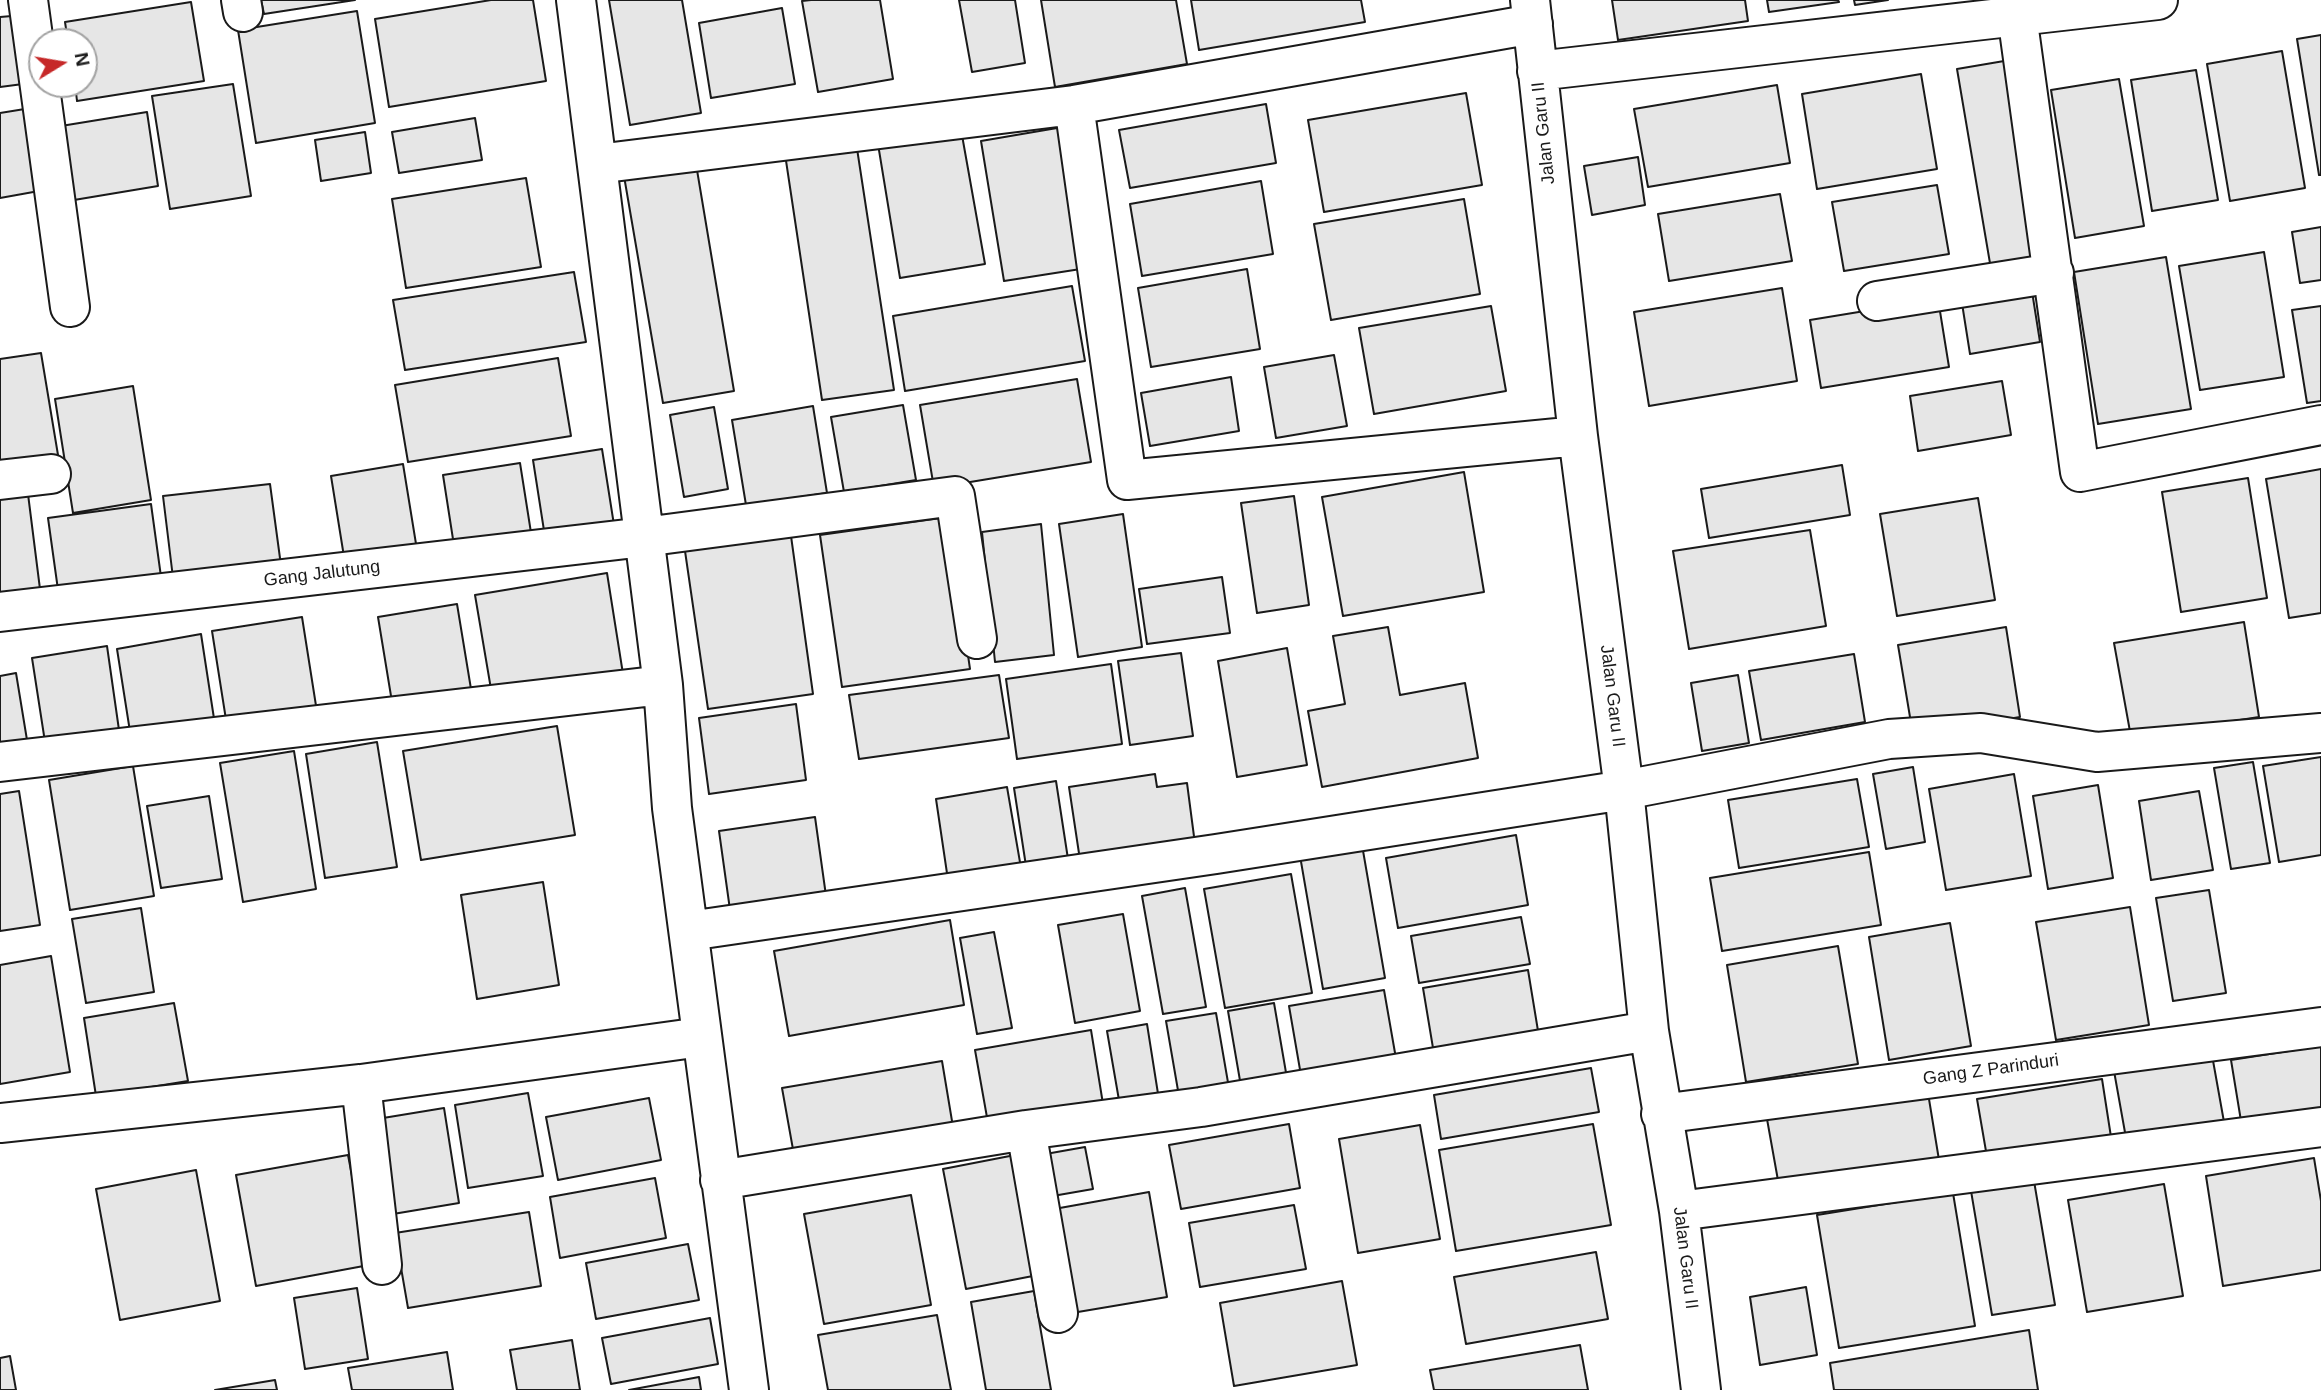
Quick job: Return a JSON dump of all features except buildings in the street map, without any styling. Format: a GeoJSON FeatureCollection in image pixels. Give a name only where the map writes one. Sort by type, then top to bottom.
{"type":"FeatureCollection","features":[{"type":"Feature","properties":{"kind":"street"},"geometry":{"type":"LineString","coordinates":[[28,0],[70,307]]}},
{"type":"Feature","properties":{"kind":"street"},"geometry":{"type":"LineString","coordinates":[[576,0],[663,685],[673,808],[701,1037],[749,1390]]}},
{"type":"Feature","properties":{"kind":"street"},"geometry":{"type":"LineString","coordinates":[[1537,71],[2158,0]]}},
{"type":"Feature","properties":{"kind":"street"},"geometry":{"type":"LineString","coordinates":[[597,164],[1074,104],[1531,12]]}},
{"type":"Feature","properties":{"kind":"street","name":"Jalan Garu II"},"geometry":{"type":"LineString","coordinates":[[1531,12],[1578,436],[1624,790],[1649,1031],[1679,1211],[1701,1390]]}},
{"type":"Feature","properties":{"kind":"street"},"geometry":{"type":"LineString","coordinates":[[2017,15],[2080,472],[2321,425]]}},
{"type":"Feature","properties":{"kind":"street"},"geometry":{"type":"LineString","coordinates":[[1074,104],[1127,480],[1578,436]]}},
{"type":"Feature","properties":{"kind":"street"},"geometry":{"type":"LineString","coordinates":[[1877,301],[2054,273]]}},
{"type":"Feature","properties":{"kind":"street"},"geometry":{"type":"LineString","coordinates":[[0,480],[51,474]]}},
{"type":"Feature","properties":{"kind":"street","name":"Gang Jalutung"},"geometry":{"type":"LineString","coordinates":[[0,612],[644,537],[955,496],[977,639]]}},
{"type":"Feature","properties":{"kind":"street"},"geometry":{"type":"LineString","coordinates":[[0,762],[663,685]]}},
{"type":"Feature","properties":{"kind":"street"},"geometry":{"type":"LineString","coordinates":[[689,931],[1216,854],[1624,790],[1889,739],[1981,733],[2097,752],[2321,733]]}},
{"type":"Feature","properties":{"kind":"street","name":"Gang Z Parinduri"},"geometry":{"type":"LineString","coordinates":[[1661,1114],[2321,1027]]}},
{"type":"Feature","properties":{"kind":"street"},"geometry":{"type":"LineString","coordinates":[[720,1180],[1026,1130],[1200,1107],[1649,1031]]}},
{"type":"Feature","properties":{"kind":"street"},"geometry":{"type":"LineString","coordinates":[[0,1123],[361,1084],[701,1037]]}},
{"type":"Feature","properties":{"kind":"street"},"geometry":{"type":"LineString","coordinates":[[361,1084],[382,1265]]}},
{"type":"Feature","properties":{"kind":"street"},"geometry":{"type":"LineString","coordinates":[[1679,1211],[2321,1127]]}},
{"type":"Feature","properties":{"kind":"street"},"geometry":{"type":"LineString","coordinates":[[1026,1130],[1058,1313]]}}]}
